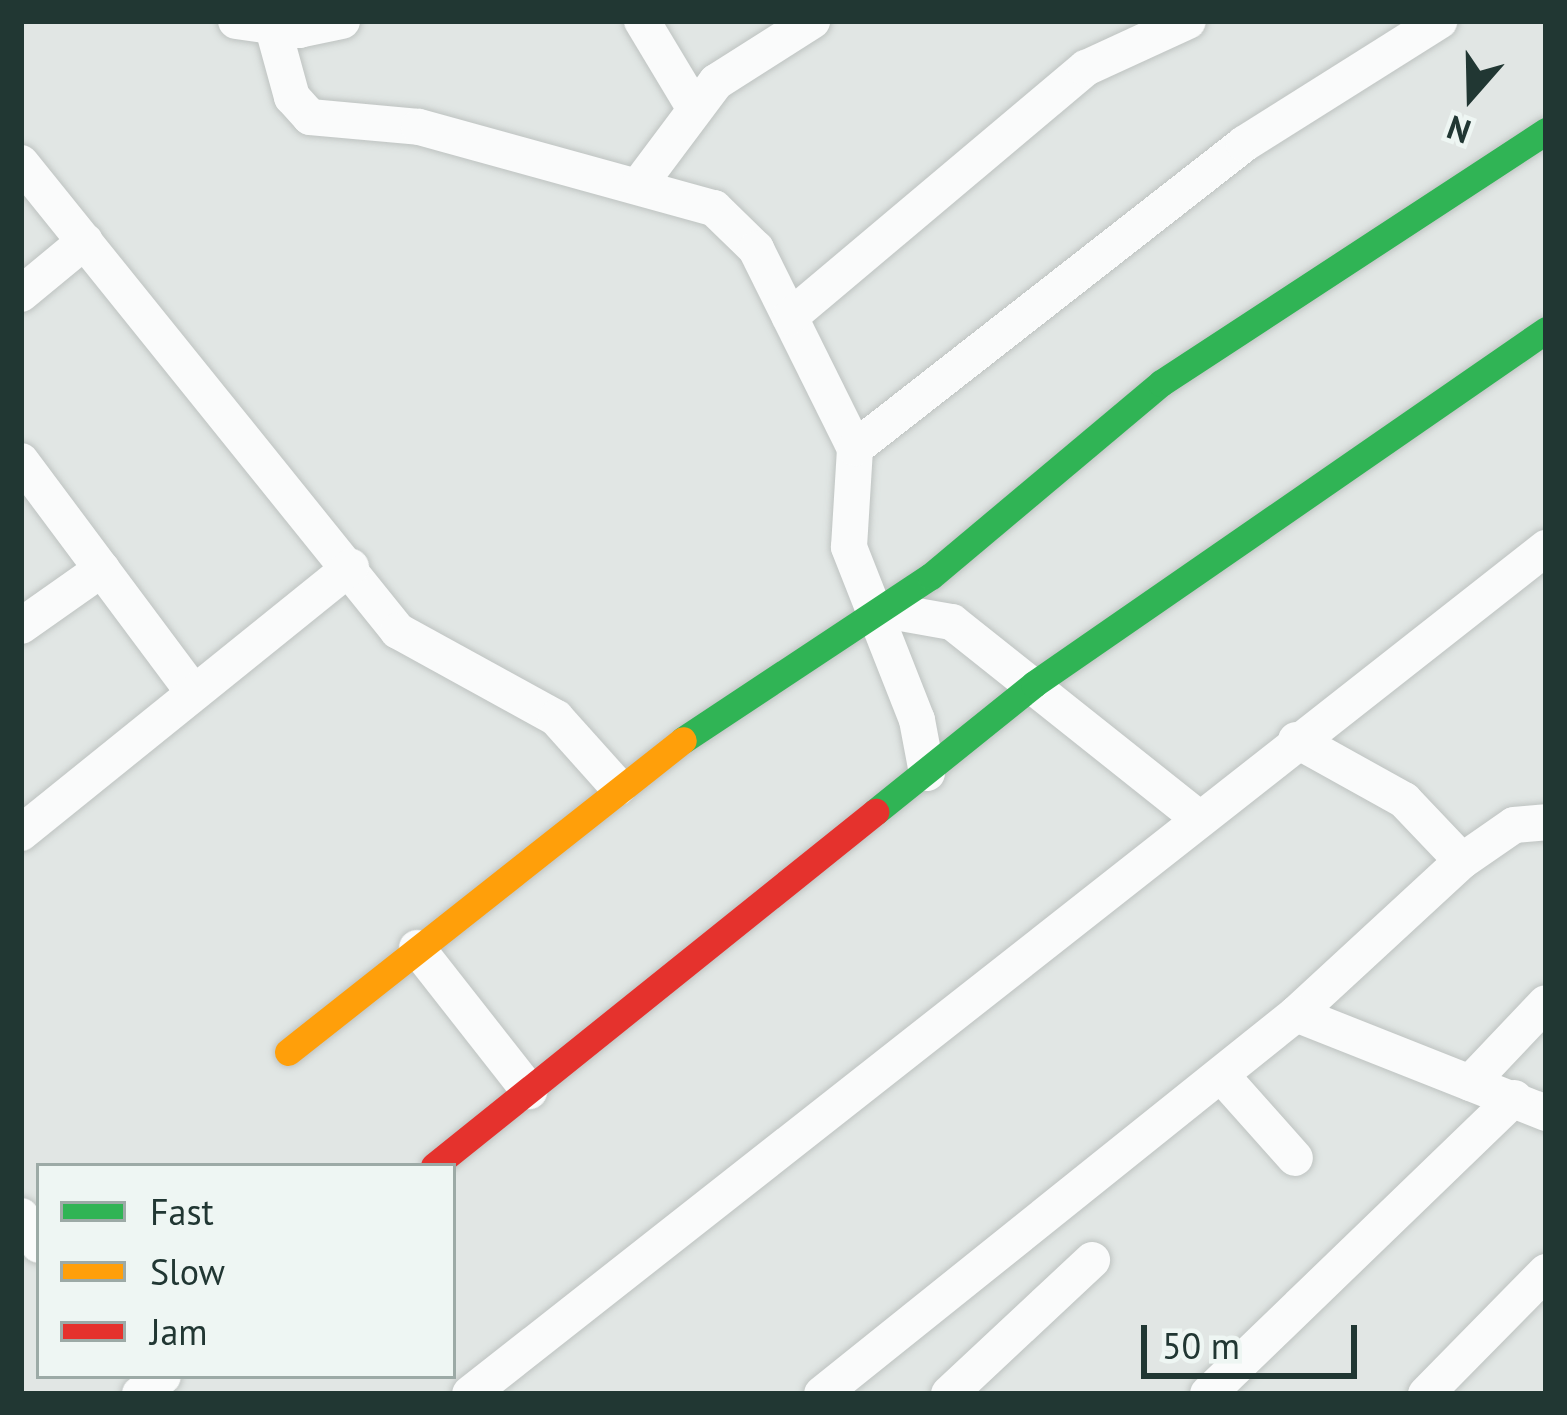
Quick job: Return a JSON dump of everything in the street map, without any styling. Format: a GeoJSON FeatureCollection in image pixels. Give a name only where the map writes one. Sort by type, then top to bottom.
{"type":"FeatureCollection","features":[{"type":"Feature","properties":{"kind":"street"},"geometry":{"type":"LineString","coordinates":[[236,21],[273,28],[342,21]]}},
{"type":"Feature","properties":{"kind":"street"},"geometry":{"type":"LineString","coordinates":[[642,21],[693,106]]}},
{"type":"Feature","properties":{"kind":"street"},"geometry":{"type":"LineString","coordinates":[[639,184],[693,106],[812,21]]}},
{"type":"Feature","properties":{"kind":"street"},"geometry":{"type":"LineString","coordinates":[[790,317],[1086,68],[1188,21]]}},
{"type":"Feature","properties":{"kind":"street"},"geometry":{"type":"LineString","coordinates":[[855,448],[1244,144],[1439,21]]}},
{"type":"Feature","properties":{"kind":"street"},"geometry":{"type":"LineString","coordinates":[[273,28],[292,97],[310,117],[419,127],[639,184],[714,208],[756,249],[855,448],[849,547],[878,609],[927,773]]}},
{"type":"Feature","properties":{"kind":"street"},"geometry":{"type":"LineString","coordinates":[[288,1052],[618,787],[752,686],[931,576],[1161,383],[1546,131]]}},
{"type":"Feature","properties":{"kind":"street"},"geometry":{"type":"LineString","coordinates":[[21,163],[398,631],[556,718],[618,787]]}},
{"type":"Feature","properties":{"kind":"street"},"geometry":{"type":"LineString","coordinates":[[21,293],[85,241]]}},
{"type":"Feature","properties":{"kind":"street"},"geometry":{"type":"LineString","coordinates":[[438,1163],[1034,684],[1546,330]]}},
{"type":"Feature","properties":{"kind":"street"},"geometry":{"type":"LineString","coordinates":[[24,472],[194,694]]}},
{"type":"Feature","properties":{"kind":"street"},"geometry":{"type":"LineString","coordinates":[[470,1394],[1197,817],[1546,548]]}},
{"type":"Feature","properties":{"kind":"street"},"geometry":{"type":"LineString","coordinates":[[21,833],[351,567]]}},
{"type":"Feature","properties":{"kind":"street"},"geometry":{"type":"LineString","coordinates":[[21,626],[102,569]]}},
{"type":"Feature","properties":{"kind":"street"},"geometry":{"type":"LineString","coordinates":[[878,609],[952,622],[1197,817]]}},
{"type":"Feature","properties":{"kind":"street"},"geometry":{"type":"LineString","coordinates":[[1296,740],[1404,800],[1462,861]]}},
{"type":"Feature","properties":{"kind":"street"},"geometry":{"type":"LineString","coordinates":[[822,1394],[1296,1014],[1462,861],[1514,825],[1546,822]]}},
{"type":"Feature","properties":{"kind":"street"},"geometry":{"type":"LineString","coordinates":[[417,948],[529,1091]]}},
{"type":"Feature","properties":{"kind":"street"},"geometry":{"type":"LineString","coordinates":[[1470,1084],[1546,1003]]}},
{"type":"Feature","properties":{"kind":"street"},"geometry":{"type":"LineString","coordinates":[[1208,1394],[1530,1105],[1296,1014]]}},
{"type":"Feature","properties":{"kind":"street"},"geometry":{"type":"LineString","coordinates":[[1221,1075],[1295,1158]]}},
{"type":"Feature","properties":{"kind":"street"},"geometry":{"type":"LineString","coordinates":[[949,1394],[1092,1260]]}},
{"type":"Feature","properties":{"kind":"street"},"geometry":{"type":"LineString","coordinates":[[1426,1394],[1546,1272]]}},
{"type":"Feature","properties":{"kind":"traffic: fast"},"geometry":{"type":"LineString","coordinates":[[683,740],[931,576],[1161,383],[1546,131]]}},
{"type":"Feature","properties":{"kind":"traffic: fast"},"geometry":{"type":"LineString","coordinates":[[875,812],[1034,684],[1546,330]]}},
{"type":"Feature","properties":{"kind":"traffic: slow"},"geometry":{"type":"LineString","coordinates":[[288,1052],[683,740]]}},
{"type":"Feature","properties":{"kind":"traffic: jam"},"geometry":{"type":"LineString","coordinates":[[438,1163],[875,812]]}}]}
